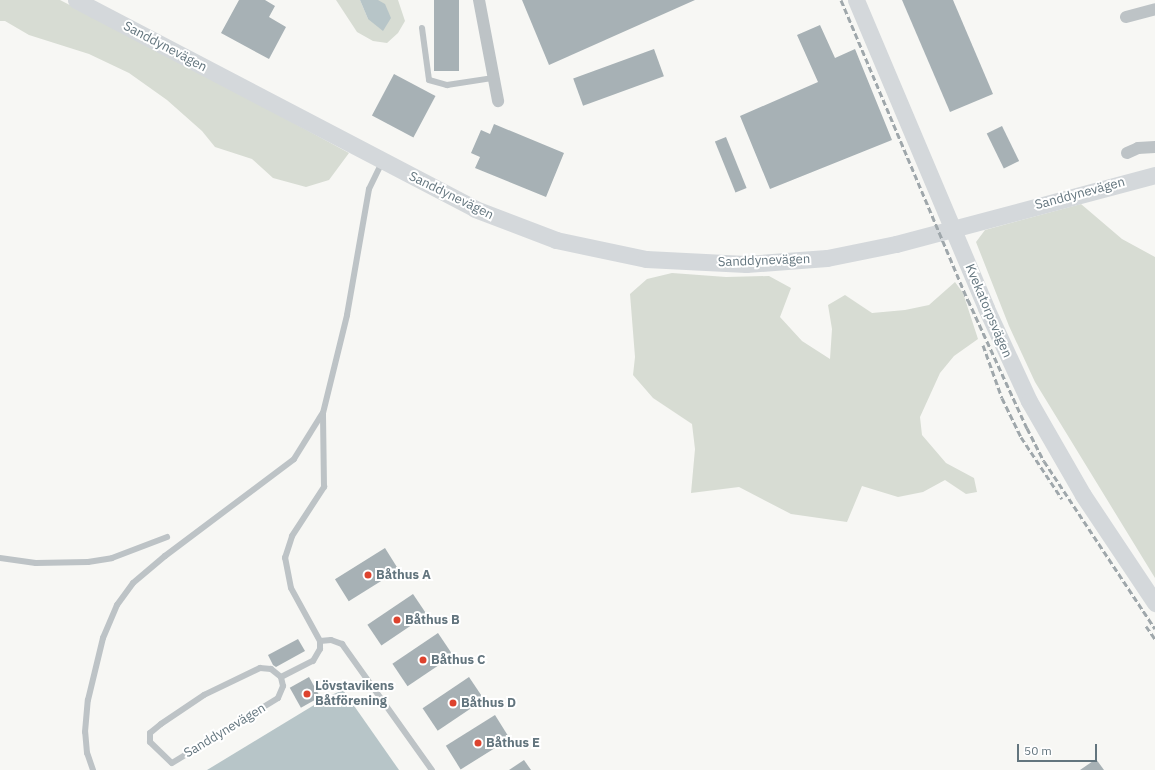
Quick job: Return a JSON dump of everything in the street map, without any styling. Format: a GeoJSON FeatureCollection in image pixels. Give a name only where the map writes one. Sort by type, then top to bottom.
{"type":"FeatureCollection","features":[{"type":"Feature","properties":{"kind":"street","name":"Sanddynevägen"},"geometry":{"type":"LineString","coordinates":[[76,0],[442,194],[521,228],[556,240],[646,259],[720,264],[779,263],[859,253],[1155,175]]}},
{"type":"Feature","properties":{"kind":"street"},"geometry":{"type":"LineString","coordinates":[[479,0],[498,101]]}},
{"type":"Feature","properties":{"kind":"street","name":"Kvekatorpsvägen"},"geometry":{"type":"LineString","coordinates":[[856,0],[954,229],[986,308],[1042,427],[1083,495],[1155,603]]}},
{"type":"Feature","properties":{"kind":"street"},"geometry":{"type":"LineString","coordinates":[[1126,17],[1155,9]]}},
{"type":"Feature","properties":{"kind":"street"},"geometry":{"type":"LineString","coordinates":[[1127,153],[1138,148],[1155,147]]}},
{"type":"Feature","properties":{"kind":"lane"},"geometry":{"type":"LineString","coordinates":[[422,28],[429,80],[447,85],[493,78]]}},
{"type":"Feature","properties":{"kind":"lane"},"geometry":{"type":"LineString","coordinates":[[281,676],[313,662],[320,649],[320,641],[291,588],[285,558],[292,536],[324,487],[323,413],[347,315],[369,189],[382,162]]}},
{"type":"Feature","properties":{"kind":"lane"},"geometry":{"type":"LineString","coordinates":[[93,770],[87,753],[85,732],[88,700],[103,638],[117,605],[133,583],[165,556],[294,459],[323,413]]}},
{"type":"Feature","properties":{"kind":"lane"},"geometry":{"type":"LineString","coordinates":[[0,558],[36,563],[88,562],[112,558],[167,537]]}},
{"type":"Feature","properties":{"kind":"lane"},"geometry":{"type":"LineString","coordinates":[[320,641],[331,640],[342,644],[432,770]]}},
{"type":"Feature","properties":{"kind":"lane","name":"Sanddynevägen"},"geometry":{"type":"LineString","coordinates":[[260,668],[271,669],[281,676],[283,686],[278,698],[172,763],[150,742],[150,733],[161,724],[210,692],[260,668]]}},
{"type":"Feature","properties":{"kind":"shaded area"},"geometry":{"type":"Polygon","coordinates":[[[0,0],[60,0],[198,71],[349,153],[329,180],[306,187],[273,178],[252,159],[215,147],[202,131],[167,100],[129,73],[89,54],[29,35],[5,21],[0,21],[0,0]]]}},
{"type":"Feature","properties":{"kind":"shaded area"},"geometry":{"type":"Polygon","coordinates":[[[336,0],[360,0],[368,19],[378,0],[398,0],[405,21],[398,33],[387,43],[373,41],[357,32],[336,0]]]}},
{"type":"Feature","properties":{"kind":"shaded area"},"geometry":{"type":"Polygon","coordinates":[[[360,0],[378,0],[385,4],[391,18],[383,31],[368,19],[360,0]]]}},
{"type":"Feature","properties":{"kind":"shaded area"},"geometry":{"type":"Polygon","coordinates":[[[1081,204],[1122,239],[1155,257],[1155,578],[1035,382],[1009,326],[976,242],[985,230],[1081,204]]]}},
{"type":"Feature","properties":{"kind":"shaded area"},"geometry":{"type":"Polygon","coordinates":[[[672,273],[726,277],[769,276],[791,288],[780,317],[802,341],[830,359],[832,329],[828,305],[845,295],[872,313],[905,310],[929,305],[955,282],[963,293],[978,339],[954,356],[940,373],[920,417],[922,435],[946,463],[974,478],[977,492],[966,494],[945,480],[923,492],[898,497],[862,486],[847,522],[791,514],[739,487],[691,493],[695,449],[692,424],[653,398],[633,375],[635,357],[630,294],[647,279],[672,273]]]}},
{"type":"Feature","properties":{"kind":"shaded area"},"geometry":{"type":"Polygon","coordinates":[[[343,690],[399,770],[207,770],[329,696],[343,690]]]}},
{"type":"Feature","properties":{"kind":"building"},"geometry":{"type":"Polygon","coordinates":[[[239,0],[265,0],[275,6],[269,17],[286,27],[269,59],[221,33],[239,0]]]}},
{"type":"Feature","properties":{"kind":"building"},"geometry":{"type":"Polygon","coordinates":[[[434,0],[459,0],[459,71],[434,71],[434,0]]]}},
{"type":"Feature","properties":{"kind":"building"},"geometry":{"type":"Polygon","coordinates":[[[522,0],[695,0],[549,65],[522,0]]]}},
{"type":"Feature","properties":{"kind":"building"},"geometry":{"type":"Polygon","coordinates":[[[902,0],[953,0],[993,94],[950,112],[902,0]]]}},
{"type":"Feature","properties":{"kind":"building"},"geometry":{"type":"Polygon","coordinates":[[[820,25],[835,58],[855,49],[892,140],[770,189],[740,116],[818,82],[797,35],[820,25]]]}},
{"type":"Feature","properties":{"kind":"building"},"geometry":{"type":"Polygon","coordinates":[[[654,49],[664,76],[583,106],[573,78],[654,49]]]}},
{"type":"Feature","properties":{"kind":"building"},"geometry":{"type":"Polygon","coordinates":[[[394,74],[435,96],[413,138],[372,115],[394,74]]]}},
{"type":"Feature","properties":{"kind":"building"},"geometry":{"type":"Polygon","coordinates":[[[494,124],[564,153],[546,197],[475,168],[480,157],[471,153],[481,130],[490,134],[494,124]]]}},
{"type":"Feature","properties":{"kind":"building"},"geometry":{"type":"Polygon","coordinates":[[[1002,126],[1019,161],[1004,169],[987,133],[1002,126]]]}},
{"type":"Feature","properties":{"kind":"building"},"geometry":{"type":"Polygon","coordinates":[[[726,137],[747,188],[735,192],[715,141],[726,137]]]}},
{"type":"Feature","properties":{"kind":"building","name":"Båthus A"},"geometry":{"type":"Polygon","coordinates":[[[385,548],[399,570],[349,601],[335,579],[385,548]]]}},
{"type":"Feature","properties":{"kind":"building","name":"Båthus B"},"geometry":{"type":"Polygon","coordinates":[[[413,594],[427,615],[381,645],[367,625],[413,594]]]}},
{"type":"Feature","properties":{"kind":"building","name":"Båthus C"},"geometry":{"type":"Polygon","coordinates":[[[438,633],[453,655],[408,686],[392,664],[438,633]]]}},
{"type":"Feature","properties":{"kind":"building"},"geometry":{"type":"Polygon","coordinates":[[[298,639],[305,651],[276,667],[273,665],[268,655],[298,639]]]}},
{"type":"Feature","properties":{"kind":"building"},"geometry":{"type":"Polygon","coordinates":[[[309,677],[320,697],[301,708],[290,688],[309,677]]]}},
{"type":"Feature","properties":{"kind":"building","name":"Båthus D"},"geometry":{"type":"Polygon","coordinates":[[[469,677],[484,699],[438,731],[423,708],[469,677]]]}},
{"type":"Feature","properties":{"kind":"building","name":"Båthus E"},"geometry":{"type":"Polygon","coordinates":[[[495,715],[510,739],[461,769],[446,746],[495,715]]]}},
{"type":"Feature","properties":{"kind":"building"},"geometry":{"type":"Polygon","coordinates":[[[1096,759],[1104,770],[1080,770],[1096,759]]]}},
{"type":"Feature","properties":{"kind":"building"},"geometry":{"type":"Polygon","coordinates":[[[524,760],[531,770],[509,770],[524,760]]]}},
{"type":"Feature","properties":{"kind":"railway"},"geometry":{"type":"LineString","coordinates":[[841,0],[968,300],[1027,428],[1044,461],[1155,629]]}},
{"type":"Feature","properties":{"kind":"railway"},"geometry":{"type":"LineString","coordinates":[[983,345],[1002,398],[1021,437],[1062,499]]}},
{"type":"Feature","properties":{"kind":"railway"},"geometry":{"type":"LineString","coordinates":[[1146,626],[1155,639]]}},
{"type":"Feature","properties":{"kind":"place","name":"Båthus A"},"geometry":{"type":"Point","coordinates":[368,575]}},
{"type":"Feature","properties":{"kind":"place","name":"Båthus B"},"geometry":{"type":"Point","coordinates":[397,620]}},
{"type":"Feature","properties":{"kind":"place","name":"Båthus C"},"geometry":{"type":"Point","coordinates":[423,660]}},
{"type":"Feature","properties":{"kind":"place","name":"Lövstavikens Båtförening"},"geometry":{"type":"Point","coordinates":[307,694]}},
{"type":"Feature","properties":{"kind":"place","name":"Båthus D"},"geometry":{"type":"Point","coordinates":[453,703]}},
{"type":"Feature","properties":{"kind":"place","name":"Båthus E"},"geometry":{"type":"Point","coordinates":[478,743]}}]}
